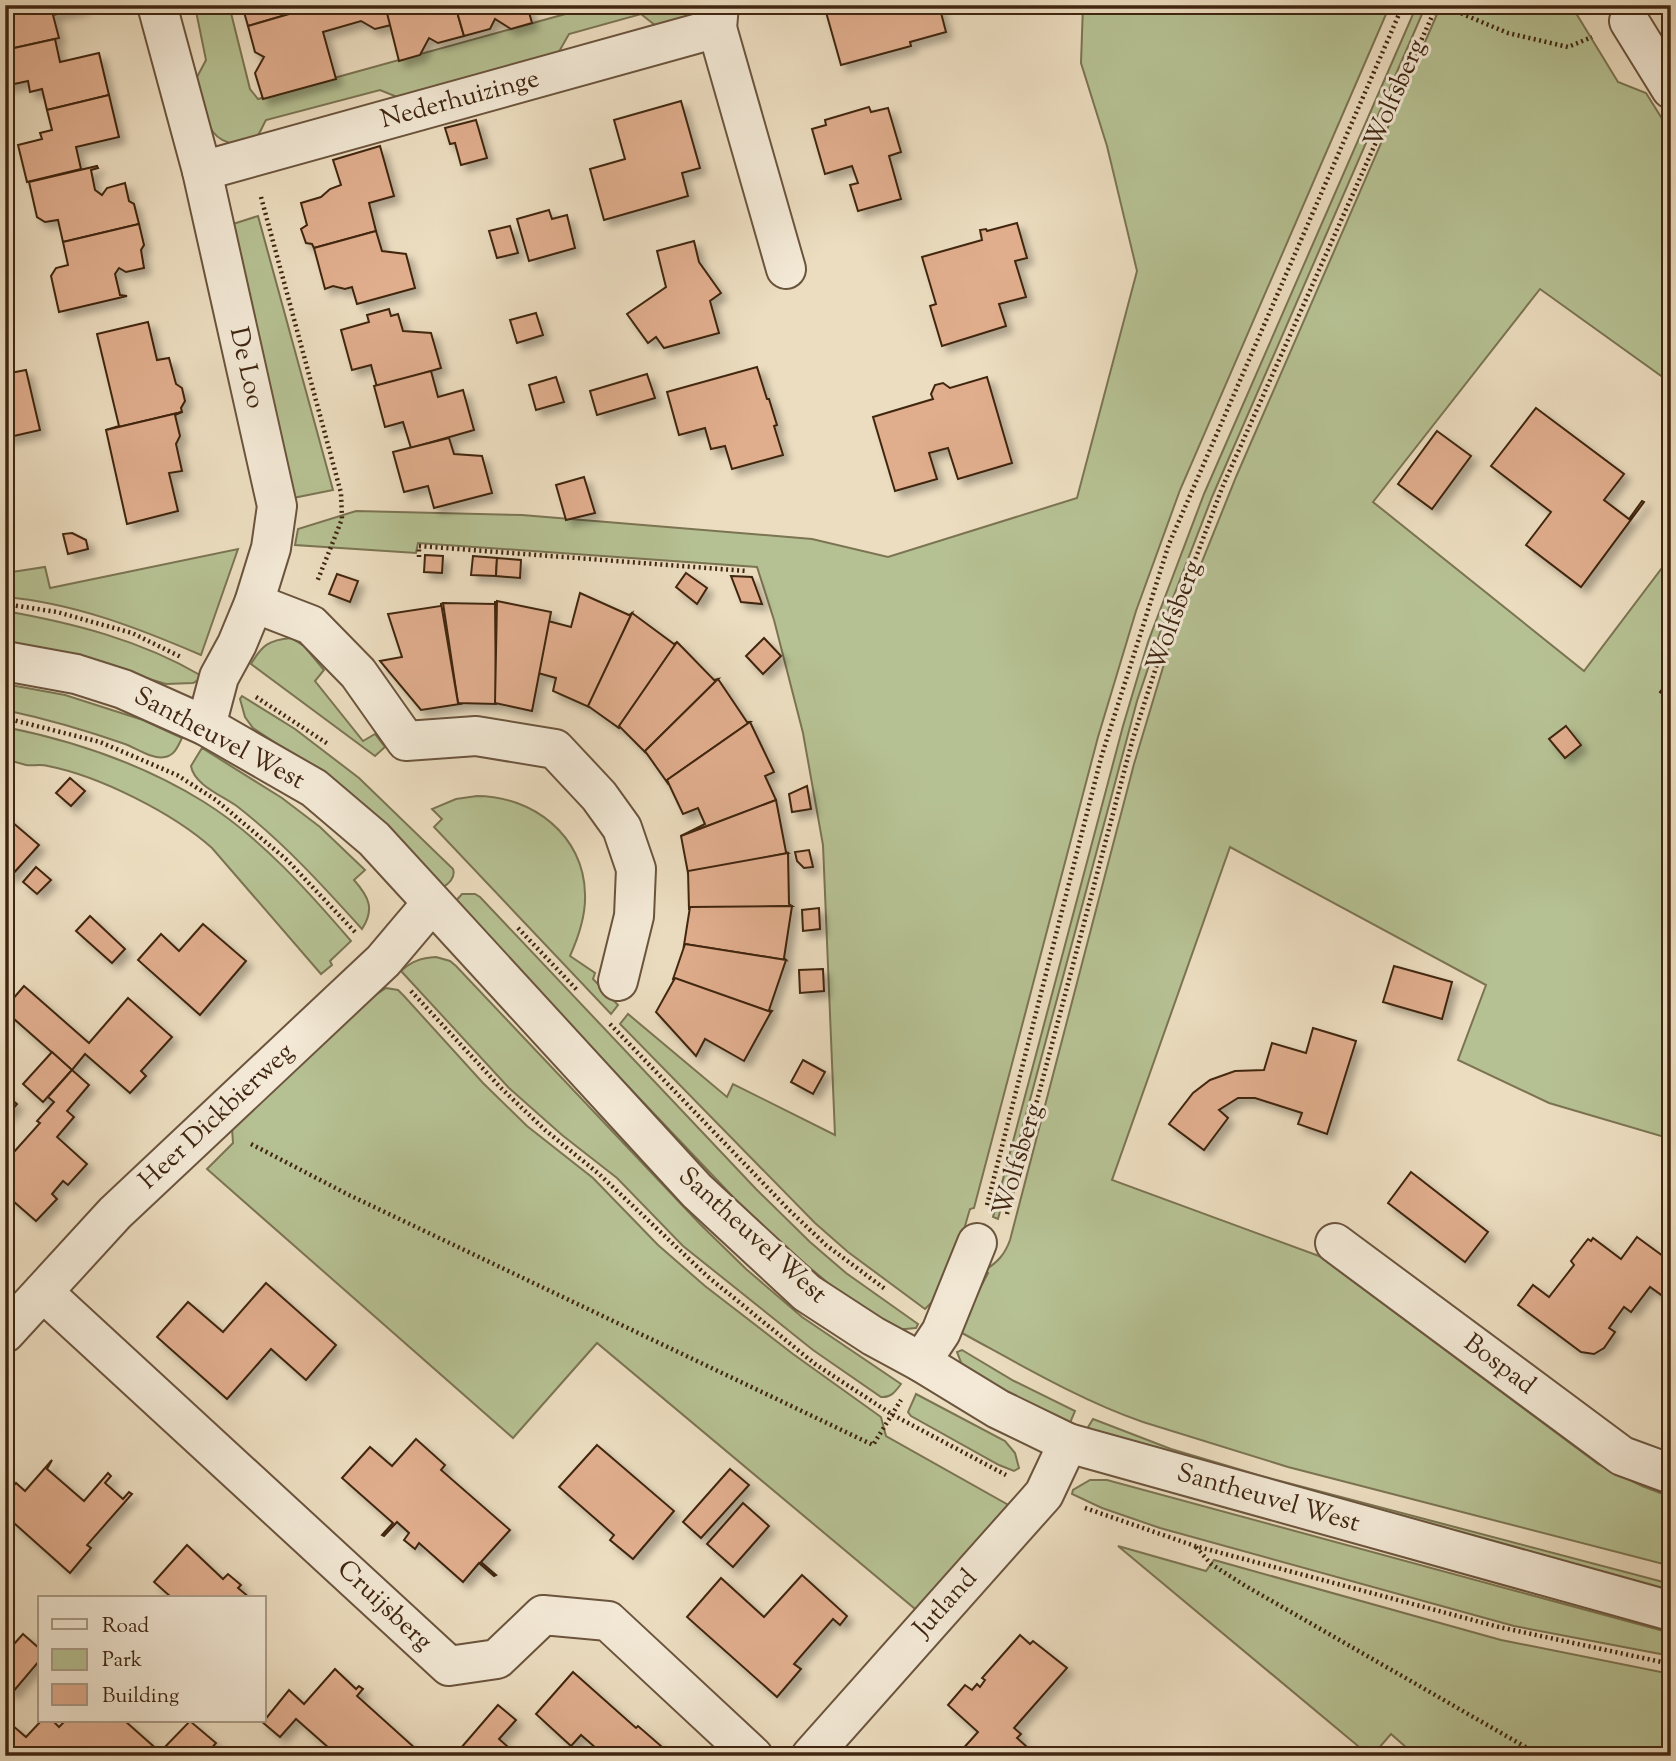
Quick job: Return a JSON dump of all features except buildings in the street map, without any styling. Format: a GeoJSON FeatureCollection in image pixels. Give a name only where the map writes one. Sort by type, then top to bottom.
{"type":"FeatureCollection","features":[{"type":"Feature","properties":{"kind":"street","name":"De Loo"},"geometry":{"type":"LineString","coordinates":[[157,5],[202,171],[277,506],[271,548],[254,603],[237,644],[219,677],[206,726]]}},
{"type":"Feature","properties":{"kind":"street","name":"Nederhuizinge"},"geometry":{"type":"LineString","coordinates":[[202,171],[718,17],[786,268]]}},
{"type":"Feature","properties":{"kind":"street"},"geometry":{"type":"LineString","coordinates":[[1629,21],[1671,89]]}},
{"type":"Feature","properties":{"kind":"street"},"geometry":{"type":"LineString","coordinates":[[254,603],[311,625],[358,673],[406,741],[476,736],[555,749],[599,796],[622,828],[636,869],[634,916],[618,981]]}},
{"type":"Feature","properties":{"kind":"street","name":"Santheuvel West"},"geometry":{"type":"LineString","coordinates":[[5,661],[76,674],[111,685],[206,726],[314,788],[374,839],[697,1191],[807,1293],[873,1336],[998,1409],[1068,1443],[1671,1611]]}},
{"type":"Feature","properties":{"kind":"street","name":"Heer Dickbierweg"},"geometry":{"type":"LineString","coordinates":[[5,1333],[115,1213],[383,961],[432,903]]}},
{"type":"Feature","properties":{"kind":"street","name":"Wolfsberg"},"geometry":{"type":"LineString","coordinates":[[921,1362],[941,1332],[977,1243]]}},
{"type":"Feature","properties":{"kind":"street","name":"Bospad"},"geometry":{"type":"LineString","coordinates":[[1335,1243],[1622,1456],[1671,1474]]}},
{"type":"Feature","properties":{"kind":"street","name":"Cruijsberg"},"geometry":{"type":"LineString","coordinates":[[43,1292],[449,1666],[498,1659],[543,1615],[608,1622],[753,1756]]}},
{"type":"Feature","properties":{"kind":"street","name":"Jutland"},"geometry":{"type":"LineString","coordinates":[[811,1756],[1044,1494],[1068,1443]]}},
{"type":"Feature","properties":{"kind":"path","name":"Wolfsberg"},"geometry":{"type":"LineString","coordinates":[[977,1243],[1101,758],[1169,544],[1403,5]]}},
{"type":"Feature","properties":{"kind":"path","name":"Wolfsberg"},"geometry":{"type":"LineString","coordinates":[[977,1243],[993,1233],[1005,1220],[1133,738],[1170,628],[1227,476],[1439,5]]}},
{"type":"Feature","properties":{"kind":"path"},"geometry":{"type":"LineString","coordinates":[[1439,5],[1508,33],[1568,47],[1629,21]]}},
{"type":"Feature","properties":{"kind":"path"},"geometry":{"type":"LineString","coordinates":[[250,158],[341,492],[342,519],[302,622]]}},
{"type":"Feature","properties":{"kind":"path"},"geometry":{"type":"LineString","coordinates":[[419,557],[419,546],[747,571]]}},
{"type":"Feature","properties":{"kind":"path","name":"Santheuvel West"},"geometry":{"type":"LineString","coordinates":[[5,604],[57,612],[132,633],[219,677]]}},
{"type":"Feature","properties":{"kind":"path","name":"Santheuvel West"},"geometry":{"type":"LineString","coordinates":[[5,718],[100,742],[177,775],[216,800],[286,860],[499,1087],[545,1130],[599,1174],[707,1276],[815,1364],[893,1415],[873,1445],[349,1195],[211,1123]]}},
{"type":"Feature","properties":{"kind":"path"},"geometry":{"type":"LineString","coordinates":[[514,924],[580,993]]}},
{"type":"Feature","properties":{"kind":"path","name":"Santheuvel West"},"geometry":{"type":"LineString","coordinates":[[609,1023],[789,1210],[826,1245],[889,1292]]}},
{"type":"Feature","properties":{"kind":"path"},"geometry":{"type":"LineString","coordinates":[[1541,1756],[1244,1586],[1211,1564],[1195,1546],[1499,1627],[1671,1664]]}},
{"type":"Feature","properties":{"kind":"green space"},"geometry":{"type":"Polygon","coordinates":[[[188,5],[229,5],[250,89],[258,99],[598,5],[698,5],[685,17],[662,25],[656,26],[641,14],[569,34],[556,57],[402,99],[380,90],[266,120],[253,139],[235,144],[217,136],[206,120],[197,77],[206,60],[196,11],[188,5]]]}},
{"type":"Feature","properties":{"kind":"green space"},"geometry":{"type":"Polygon","coordinates":[[[1083,5],[1390,5],[1180,490],[1136,611],[1098,737],[974,1208],[970,1209],[949,1276],[935,1299],[925,1309],[848,1252],[815,1223],[620,1024],[628,1014],[727,1097],[733,1084],[835,1135],[823,845],[803,733],[774,620],[757,567],[418,543],[416,553],[295,545],[298,529],[356,511],[522,515],[812,539],[888,557],[1077,498],[1137,271],[1107,146],[1081,63],[1083,5]]]}},
{"type":"Feature","properties":{"kind":"green space"},"geometry":{"type":"Polygon","coordinates":[[[1417,5],[1426,5],[1212,497],[1164,621],[1137,701],[998,1219],[993,1217],[1123,726],[1148,642],[1204,494],[1417,5]]]}},
{"type":"Feature","properties":{"kind":"green space"},"geometry":{"type":"Polygon","coordinates":[[[1441,5],[1571,5],[1618,82],[1646,93],[1671,133],[1671,383],[1540,289],[1373,502],[1584,671],[1671,556],[1671,1139],[1549,1103],[1458,1060],[1486,985],[1230,847],[1112,1180],[1319,1256],[1598,1464],[1671,1497],[1671,1566],[1288,1467],[1143,1422],[1074,1393],[962,1333],[964,1319],[988,1273],[985,1270],[1001,1257],[1010,1240],[1134,764],[1173,634],[1236,477],[1441,5]]]}},
{"type":"Feature","properties":{"kind":"green space"},"geometry":{"type":"Polygon","coordinates":[[[258,216],[333,490],[293,498],[230,225],[258,216]]]}},
{"type":"Feature","properties":{"kind":"green space"},"geometry":{"type":"Polygon","coordinates":[[[238,549],[201,655],[105,618],[56,605],[5,597],[5,573],[45,567],[50,588],[238,549]]]}},
{"type":"Feature","properties":{"kind":"green space"},"geometry":{"type":"Polygon","coordinates":[[[5,611],[106,634],[177,663],[200,675],[200,679],[193,683],[166,684],[59,652],[5,642],[5,611]]]}},
{"type":"Feature","properties":{"kind":"green space"},"geometry":{"type":"Polygon","coordinates":[[[291,638],[304,646],[324,670],[315,681],[363,741],[375,734],[385,747],[375,756],[251,664],[267,645],[291,638]]]}},
{"type":"Feature","properties":{"kind":"green space"},"geometry":{"type":"Polygon","coordinates":[[[5,684],[65,695],[143,720],[182,738],[176,750],[168,756],[150,755],[95,734],[5,710],[5,684]]]}},
{"type":"Feature","properties":{"kind":"green space"},"geometry":{"type":"Polygon","coordinates":[[[242,696],[295,729],[359,778],[453,869],[449,883],[442,888],[304,762],[253,728],[245,717],[240,699],[242,696]]]}},
{"type":"Feature","properties":{"kind":"green space"},"geometry":{"type":"Polygon","coordinates":[[[5,727],[57,739],[133,765],[204,802],[264,848],[301,884],[351,941],[321,974],[212,848],[196,835],[156,809],[90,778],[48,766],[26,765],[5,759],[5,727]]]}},
{"type":"Feature","properties":{"kind":"green space"},"geometry":{"type":"Polygon","coordinates":[[[202,748],[282,798],[320,827],[365,870],[354,880],[367,898],[369,909],[362,929],[271,835],[238,807],[210,790],[198,779],[191,766],[202,748]]]}},
{"type":"Feature","properties":{"kind":"green space"},"geometry":{"type":"Polygon","coordinates":[[[477,796],[517,803],[535,811],[565,837],[582,873],[585,894],[581,926],[570,956],[595,973],[593,979],[618,1005],[611,1014],[434,827],[442,819],[432,809],[456,799],[477,796]]]}},
{"type":"Feature","properties":{"kind":"green space"},"geometry":{"type":"Polygon","coordinates":[[[462,894],[475,894],[480,897],[756,1189],[810,1242],[846,1273],[918,1324],[916,1328],[894,1330],[886,1325],[828,1283],[736,1200],[454,903],[462,894]]]}},
{"type":"Feature","properties":{"kind":"green space"},"geometry":{"type":"Polygon","coordinates":[[[436,957],[456,966],[700,1224],[746,1269],[802,1317],[901,1384],[895,1392],[888,1397],[881,1397],[813,1350],[683,1246],[617,1178],[562,1135],[509,1088],[401,971],[417,961],[436,957]]]}},
{"type":"Feature","properties":{"kind":"green space"},"geometry":{"type":"Polygon","coordinates":[[[386,988],[398,990],[483,1083],[527,1126],[593,1178],[658,1245],[705,1286],[881,1417],[886,1436],[1012,1507],[920,1613],[597,1343],[513,1438],[207,1169],[233,1143],[232,1128],[374,996],[386,988]]]}},
{"type":"Feature","properties":{"kind":"green space"},"geometry":{"type":"Polygon","coordinates":[[[962,1350],[1014,1381],[1075,1411],[1070,1423],[1028,1405],[964,1370],[957,1352],[962,1350]]]}},
{"type":"Feature","properties":{"kind":"green space"},"geometry":{"type":"Polygon","coordinates":[[[916,1394],[1005,1441],[1015,1453],[1019,1468],[1014,1471],[999,1465],[911,1416],[908,1412],[916,1394]]]}},
{"type":"Feature","properties":{"kind":"green space"},"geometry":{"type":"Polygon","coordinates":[[[1093,1419],[1171,1449],[1258,1475],[1671,1584],[1671,1591],[1398,1518],[1087,1429],[1093,1419]]]}},
{"type":"Feature","properties":{"kind":"green space"},"geometry":{"type":"Polygon","coordinates":[[[1090,1480],[1107,1480],[1671,1633],[1671,1656],[1514,1626],[1160,1528],[1102,1508],[1072,1494],[1073,1490],[1090,1480]]]}},
{"type":"Feature","properties":{"kind":"green space"},"geometry":{"type":"Polygon","coordinates":[[[1118,1546],[1206,1571],[1214,1560],[1501,1640],[1671,1674],[1671,1756],[1416,1756],[1391,1734],[1370,1756],[1118,1546]]]}}]}
